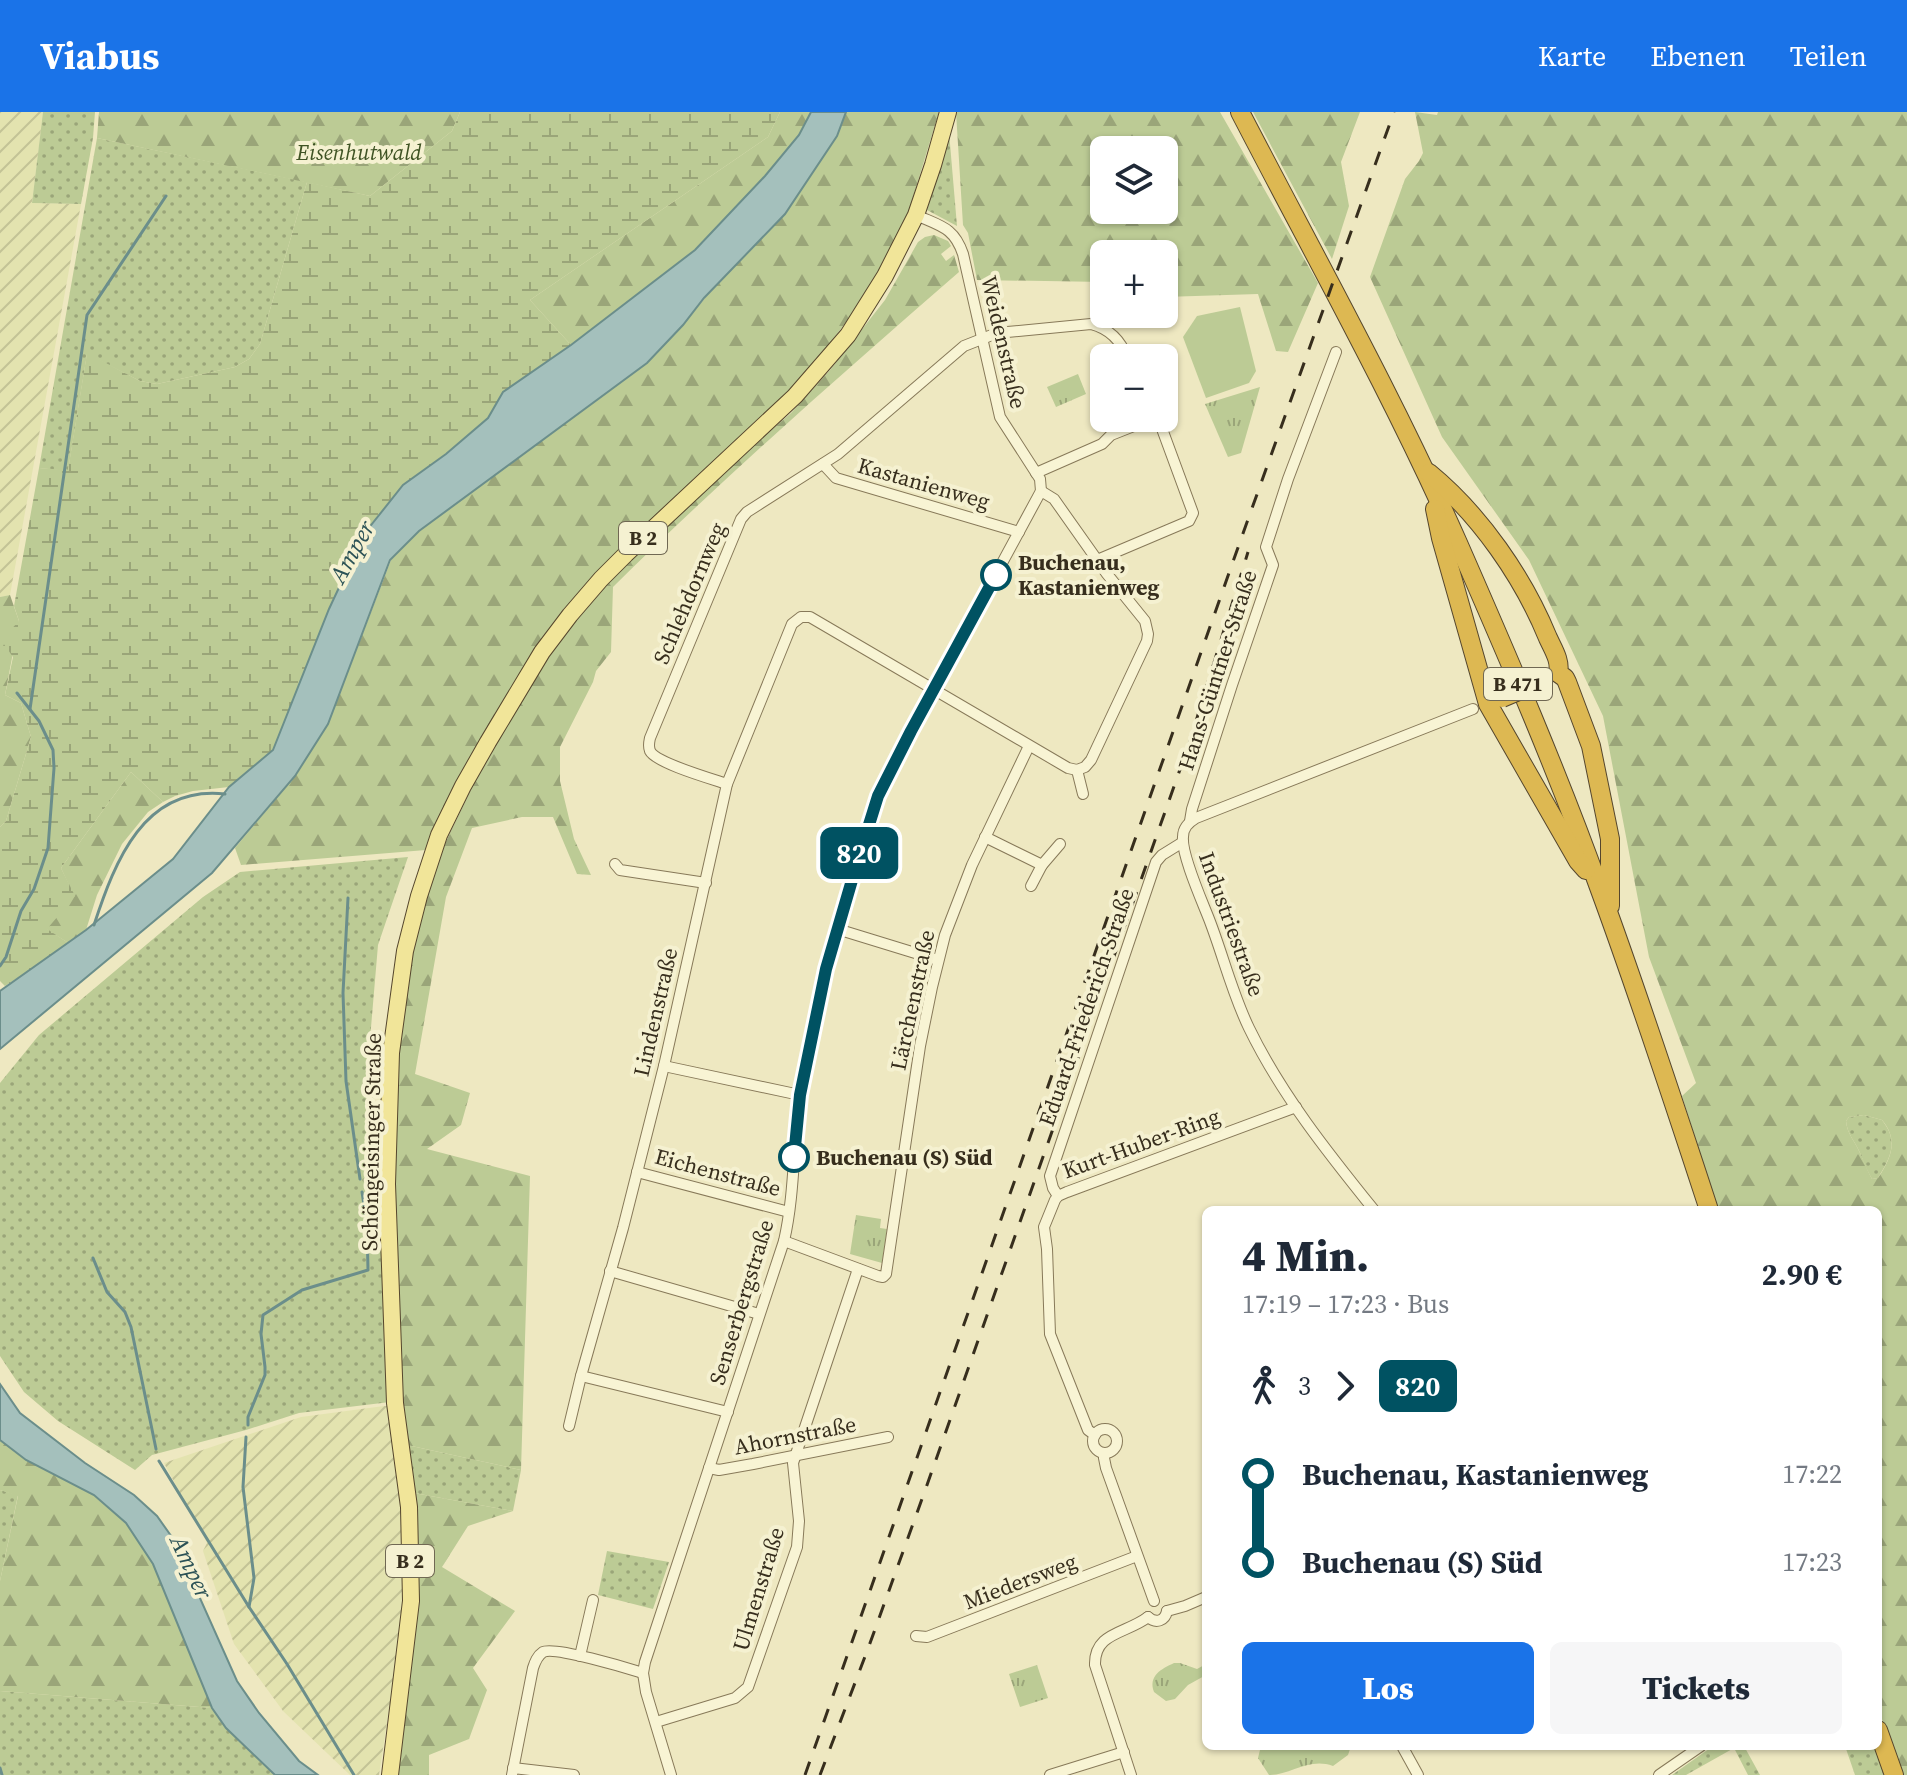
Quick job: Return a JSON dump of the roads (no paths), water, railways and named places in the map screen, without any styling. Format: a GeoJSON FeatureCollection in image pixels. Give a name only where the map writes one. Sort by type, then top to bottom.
{"type":"FeatureCollection","features":[{"type":"Feature","properties":{"kind":"highway","name":"B 471"},"geometry":{"type":"LineString","coordinates":[[1240,112],[1427,476],[1523,695],[1610,915],[1708,1206]]}},
{"type":"Feature","properties":{"kind":"highway"},"geometry":{"type":"LineString","coordinates":[[1427,476],[1449,489],[1492,541],[1544,628],[1560,665],[1550,677],[1488,704]]}},
{"type":"Feature","properties":{"kind":"highway"},"geometry":{"type":"LineString","coordinates":[[1427,476],[1441,538],[1488,704],[1578,861],[1599,887]]}},
{"type":"Feature","properties":{"kind":"highway"},"geometry":{"type":"LineString","coordinates":[[1550,677],[1565,678],[1591,746],[1610,839],[1610,915]]}},
{"type":"Feature","properties":{"kind":"highway"},"geometry":{"type":"LineString","coordinates":[[1882,1741],[1894,1775]]}},
{"type":"Feature","properties":{"kind":"main road","name":"Schöngeisinger Straße"},"geometry":{"type":"LineString","coordinates":[[390,1775],[411,1601],[409,1507],[395,1403],[387,1184],[391,1053],[405,951],[439,835],[514,697],[570,615],[601,579],[795,396],[825,363],[867,307],[916,215],[948,112]]}},
{"type":"Feature","properties":{"kind":"street","name":"Weidenstraße"},"geometry":{"type":"LineString","coordinates":[[916,215],[944,228],[959,241],[1000,417],[1036,473],[1042,484],[1041,491],[1054,499],[1145,621],[1147,641],[1091,760],[1077,770]]}},
{"type":"Feature","properties":{"kind":"street"},"geometry":{"type":"LineString","coordinates":[[982,337],[1088,324],[1115,336],[1121,344]]}},
{"type":"Feature","properties":{"kind":"street","name":"Schlehdornweg"},"geometry":{"type":"LineString","coordinates":[[727,784],[657,758],[649,750],[650,738],[741,519],[747,512],[844,449],[964,346],[982,337]]}},
{"type":"Feature","properties":{"kind":"street","name":"Hans-Güntner-Straße"},"geometry":{"type":"LineString","coordinates":[[1190,821],[1273,565],[1266,547],[1336,352]]}},
{"type":"Feature","properties":{"kind":"street"},"geometry":{"type":"LineString","coordinates":[[1036,473],[1102,444],[1119,432]]}},
{"type":"Feature","properties":{"kind":"street"},"geometry":{"type":"LineString","coordinates":[[1097,560],[1189,521],[1193,513],[1161,432]]}},
{"type":"Feature","properties":{"kind":"street","name":"Kastanienweg"},"geometry":{"type":"LineString","coordinates":[[823,464],[836,478],[1019,532]]}},
{"type":"Feature","properties":{"kind":"street","name":"Senserbergstraße"},"geometry":{"type":"LineString","coordinates":[[671,1775],[643,1673],[784,1241],[800,1095],[837,929],[878,796],[1041,491]]}},
{"type":"Feature","properties":{"kind":"street","name":"Lindenstraße"},"geometry":{"type":"LineString","coordinates":[[569,1426],[664,1066],[727,784],[792,624],[801,617],[810,617],[933,690]]}},
{"type":"Feature","properties":{"kind":"street"},"geometry":{"type":"LineString","coordinates":[[933,690],[1068,768],[1077,770],[1083,794]]}},
{"type":"Feature","properties":{"kind":"street"},"geometry":{"type":"LineString","coordinates":[[1190,821],[1488,704]]}},
{"type":"Feature","properties":{"kind":"street","name":"Lärchenstraße"},"geometry":{"type":"LineString","coordinates":[[858,1269],[883,1277],[888,1270],[920,1046],[938,960],[957,902],[1029,746]]}},
{"type":"Feature","properties":{"kind":"street","name":"Industriestraße"},"geometry":{"type":"LineString","coordinates":[[1190,821],[1184,830],[1183,842],[1248,1026],[1296,1107],[1371,1206]]}},
{"type":"Feature","properties":{"kind":"street"},"geometry":{"type":"LineString","coordinates":[[985,837],[1042,865]]}},
{"type":"Feature","properties":{"kind":"street","name":"Eduard-Friederich-Straße"},"geometry":{"type":"LineString","coordinates":[[1058,1196],[1050,1176],[1156,862],[1183,842]]}},
{"type":"Feature","properties":{"kind":"street"},"geometry":{"type":"LineString","coordinates":[[1031,886],[1042,865],[1060,844]]}},
{"type":"Feature","properties":{"kind":"street"},"geometry":{"type":"LineString","coordinates":[[615,864],[620,870],[706,883]]}},
{"type":"Feature","properties":{"kind":"street"},"geometry":{"type":"LineString","coordinates":[[837,929],[938,960]]}},
{"type":"Feature","properties":{"kind":"street"},"geometry":{"type":"LineString","coordinates":[[664,1066],[800,1095]]}},
{"type":"Feature","properties":{"kind":"street","name":"Kurt-Huber-Ring"},"geometry":{"type":"LineString","coordinates":[[1095,1435],[1088,1430],[1050,1334],[1044,1227],[1058,1196],[1296,1107]]}},
{"type":"Feature","properties":{"kind":"street","name":"Eichenstraße"},"geometry":{"type":"LineString","coordinates":[[637,1172],[789,1212]]}},
{"type":"Feature","properties":{"kind":"street"},"geometry":{"type":"LineString","coordinates":[[784,1241],[858,1269]]}},
{"type":"Feature","properties":{"kind":"street","name":"Ulmenstraße"},"geometry":{"type":"LineString","coordinates":[[656,1722],[735,1698],[748,1687],[797,1547],[799,1525],[793,1463],[858,1269]]}},
{"type":"Feature","properties":{"kind":"street"},"geometry":{"type":"LineString","coordinates":[[610,1271],[759,1314]]}},
{"type":"Feature","properties":{"kind":"street"},"geometry":{"type":"LineString","coordinates":[[581,1376],[728,1412]]}},
{"type":"Feature","properties":{"kind":"street"},"geometry":{"type":"LineString","coordinates":[[1108,1429],[1122,1443],[1105,1453],[1095,1447],[1095,1435],[1108,1429]]}},
{"type":"Feature","properties":{"kind":"street","name":"Ahornstraße"},"geometry":{"type":"LineString","coordinates":[[709,1468],[719,1470],[796,1457],[888,1437]]}},
{"type":"Feature","properties":{"kind":"street"},"geometry":{"type":"LineString","coordinates":[[1105,1453],[1106,1468],[1154,1601]]}},
{"type":"Feature","properties":{"kind":"street","name":"Miedersweg"},"geometry":{"type":"LineString","coordinates":[[916,1636],[927,1637],[1137,1556]]}},
{"type":"Feature","properties":{"kind":"street"},"geometry":{"type":"LineString","coordinates":[[1167,1611],[1202,1599]]}},
{"type":"Feature","properties":{"kind":"street"},"geometry":{"type":"LineString","coordinates":[[580,1656],[593,1600]]}},
{"type":"Feature","properties":{"kind":"street"},"geometry":{"type":"LineString","coordinates":[[1154,1601],[1164,1604],[1167,1611],[1160,1621],[1148,1617],[1147,1607],[1154,1601]]}},
{"type":"Feature","properties":{"kind":"street"},"geometry":{"type":"LineString","coordinates":[[1131,1775],[1095,1665],[1096,1650],[1110,1636],[1148,1617]]}},
{"type":"Feature","properties":{"kind":"street"},"geometry":{"type":"LineString","coordinates":[[574,1775],[512,1772],[535,1659],[548,1650],[643,1673]]}},
{"type":"Feature","properties":{"kind":"street"},"geometry":{"type":"LineString","coordinates":[[1404,1750],[1413,1773]]}},
{"type":"Feature","properties":{"kind":"street"},"geometry":{"type":"LineString","coordinates":[[1659,1775],[1695,1750]]}},
{"type":"Feature","properties":{"kind":"street"},"geometry":{"type":"LineString","coordinates":[[1050,1775],[1124,1752]]}},
{"type":"Feature","properties":{"kind":"water"},"geometry":{"type":"Polygon","coordinates":[[[811,112],[846,112],[837,136],[785,214],[647,363],[419,531],[390,560],[328,724],[295,776],[212,873],[0,1049],[0,991],[86,930],[173,859],[229,787],[273,750],[329,609],[364,534],[403,485],[488,418],[503,392],[571,345],[695,250],[765,176],[799,135],[811,112]]]}},
{"type":"Feature","properties":{"kind":"water"},"geometry":{"type":"Polygon","coordinates":[[[0,1384],[20,1413],[85,1463],[134,1495],[157,1516],[174,1540],[237,1681],[299,1761],[318,1775],[275,1775],[226,1728],[212,1708],[153,1564],[126,1523],[94,1495],[26,1460],[0,1440],[0,1384]]]}},
{"type":"Feature","properties":{"kind":"waterway"},"geometry":{"type":"LineString","coordinates":[[30,709],[87,315],[166,196]]}},
{"type":"Feature","properties":{"kind":"waterway"},"geometry":{"type":"LineString","coordinates":[[0,966],[21,911],[34,889],[48,848],[54,768],[53,750],[39,721],[17,693]]}},
{"type":"Feature","properties":{"kind":"waterway"},"geometry":{"type":"LineString","coordinates":[[94,925],[123,853],[153,815],[173,802],[197,794],[225,794]]}},
{"type":"Feature","properties":{"kind":"waterway"},"geometry":{"type":"LineString","coordinates":[[348,898],[343,993],[346,1081],[360,1179]]}},
{"type":"Feature","properties":{"kind":"waterway"},"geometry":{"type":"LineString","coordinates":[[248,1425],[248,1417],[265,1375],[261,1334],[263,1315],[302,1290],[368,1270],[367,1225],[362,1192]]}},
{"type":"Feature","properties":{"kind":"waterway"},"geometry":{"type":"LineString","coordinates":[[93,1258],[107,1292],[125,1312],[131,1327],[156,1449]]}},
{"type":"Feature","properties":{"kind":"waterway"},"geometry":{"type":"LineString","coordinates":[[246,1437],[243,1487],[254,1578],[249,1607]]}},
{"type":"Feature","properties":{"kind":"waterway","name":"Amper"},"geometry":{"type":"LineString","coordinates":[[159,1461],[354,1775]]}},
{"type":"Feature","properties":{"kind":"waterway"},"geometry":{"type":"LineString","coordinates":[[0,1768],[2,1775]]}},
{"type":"Feature","properties":{"kind":"railway"},"geometry":{"type":"LineString","coordinates":[[805,1775],[1394,112]]}},
{"type":"Feature","properties":{"kind":"railway"},"geometry":{"type":"LineString","coordinates":[[820,1775],[927,1485],[1189,744],[1248,552]]}},
{"type":"Feature","properties":{"kind":"place","name":"Buchenau, Kastanienweg"},"geometry":{"type":"Point","coordinates":[996,575]}},
{"type":"Feature","properties":{"kind":"place","name":"Buchenau (S) Süd"},"geometry":{"type":"Point","coordinates":[794,1157]}},
{"type":"Feature","properties":{"kind":"park label","name":"Eisenhutwald"},"geometry":{"type":"Point","coordinates":[359,152]}}]}
